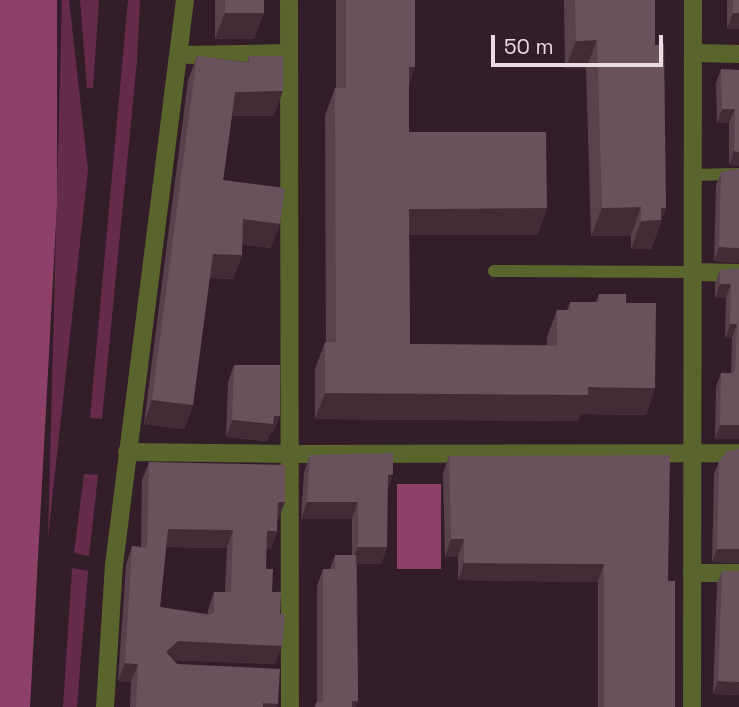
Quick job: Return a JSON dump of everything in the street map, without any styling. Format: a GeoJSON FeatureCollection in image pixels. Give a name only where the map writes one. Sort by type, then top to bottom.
{"type":"FeatureCollection","features":[{"type":"Feature","properties":{"kind":"street"},"geometry":{"type":"LineString","coordinates":[[105,707],[114,565],[185,0]]}},
{"type":"Feature","properties":{"kind":"street"},"geometry":{"type":"LineString","coordinates":[[289,0],[292,454],[284,676],[290,707]]}},
{"type":"Feature","properties":{"kind":"street"},"geometry":{"type":"LineString","coordinates":[[691,707],[694,453],[693,0]]}},
{"type":"Feature","properties":{"kind":"street"},"geometry":{"type":"LineString","coordinates":[[179,55],[289,53]]}},
{"type":"Feature","properties":{"kind":"street"},"geometry":{"type":"LineString","coordinates":[[693,53],[739,54]]}},
{"type":"Feature","properties":{"kind":"street"},"geometry":{"type":"LineString","coordinates":[[693,272],[739,273]]}},
{"type":"Feature","properties":{"kind":"street"},"geometry":{"type":"LineString","coordinates":[[127,452],[739,453]]}},
{"type":"Feature","properties":{"kind":"street"},"geometry":{"type":"LineString","coordinates":[[692,573],[739,573]]}},
{"type":"Feature","properties":{"kind":"lane"},"geometry":{"type":"LineString","coordinates":[[693,175],[739,174]]}},
{"type":"Feature","properties":{"kind":"lane"},"geometry":{"type":"LineString","coordinates":[[494,271],[693,272]]}},
{"type":"Feature","properties":{"kind":"shaded area"},"geometry":{"type":"Polygon","coordinates":[[[0,0],[57,0],[57,204],[30,707],[0,707],[0,0]]]}},
{"type":"Feature","properties":{"kind":"shaded area"},"geometry":{"type":"Polygon","coordinates":[[[62,0],[69,0],[88,170],[48,538],[62,0]]]}},
{"type":"Feature","properties":{"kind":"shaded area"},"geometry":{"type":"Polygon","coordinates":[[[80,0],[99,0],[93,88],[87,88],[80,0]]]}},
{"type":"Feature","properties":{"kind":"shaded area"},"geometry":{"type":"Polygon","coordinates":[[[128,0],[140,0],[137,61],[102,419],[90,418],[128,0]]]}},
{"type":"Feature","properties":{"kind":"shaded area"},"geometry":{"type":"Polygon","coordinates":[[[84,474],[98,475],[89,556],[74,553],[84,474]]]}},
{"type":"Feature","properties":{"kind":"shaded area"},"geometry":{"type":"Polygon","coordinates":[[[397,484],[441,484],[441,569],[397,569],[397,484]]]}},
{"type":"Feature","properties":{"kind":"shaded area"},"geometry":{"type":"Polygon","coordinates":[[[72,568],[88,571],[77,707],[63,707],[72,568]]]}},
{"type":"Feature","properties":{"kind":"building"},"geometry":{"type":"Polygon","coordinates":[[[225,0],[264,0],[264,13],[225,13],[225,0]]]}},
{"type":"Feature","properties":{"kind":"building"},"geometry":{"type":"Polygon","coordinates":[[[346,0],[415,0],[415,67],[409,67],[409,132],[546,132],[547,208],[409,209],[410,344],[557,346],[557,310],[570,310],[570,302],[599,302],[599,294],[626,294],[626,303],[656,303],[655,388],[588,387],[588,395],[325,393],[325,342],[336,342],[335,88],[346,88],[346,0]]]}},
{"type":"Feature","properties":{"kind":"building"},"geometry":{"type":"Polygon","coordinates":[[[575,0],[655,0],[655,45],[664,44],[666,208],[661,208],[661,220],[641,221],[641,207],[602,208],[597,40],[576,41],[575,0]]]}},
{"type":"Feature","properties":{"kind":"building"},"geometry":{"type":"Polygon","coordinates":[[[733,0],[739,0],[739,13],[733,13],[733,0]]]}},
{"type":"Feature","properties":{"kind":"building"},"geometry":{"type":"Polygon","coordinates":[[[197,56],[249,63],[249,56],[283,56],[283,91],[235,92],[223,180],[285,188],[280,224],[243,219],[242,255],[213,254],[193,405],[152,400],[197,56]]]}},
{"type":"Feature","properties":{"kind":"building"},"geometry":{"type":"Polygon","coordinates":[[[721,69],[739,70],[739,152],[734,151],[735,109],[722,109],[721,69]]]}},
{"type":"Feature","properties":{"kind":"building"},"geometry":{"type":"Polygon","coordinates":[[[739,169],[739,248],[719,247],[721,172],[739,169]]]}},
{"type":"Feature","properties":{"kind":"building"},"geometry":{"type":"Polygon","coordinates":[[[739,269],[739,425],[720,425],[721,373],[735,373],[737,324],[730,324],[731,284],[720,284],[720,270],[739,269]]]}},
{"type":"Feature","properties":{"kind":"building"},"geometry":{"type":"Polygon","coordinates":[[[234,365],[280,365],[280,416],[274,416],[273,424],[232,420],[234,365]]]}},
{"type":"Feature","properties":{"kind":"building"},"geometry":{"type":"Polygon","coordinates":[[[739,449],[739,549],[717,549],[719,461],[727,451],[739,449]]]}},
{"type":"Feature","properties":{"kind":"building"},"geometry":{"type":"Polygon","coordinates":[[[393,453],[393,474],[388,475],[387,547],[358,547],[358,502],[307,502],[310,455],[393,453]]]}},
{"type":"Feature","properties":{"kind":"building"},"geometry":{"type":"Polygon","coordinates":[[[670,455],[668,581],[675,581],[675,707],[604,707],[604,564],[464,563],[464,539],[451,539],[449,456],[670,455]]]}},
{"type":"Feature","properties":{"kind":"building"},"geometry":{"type":"Polygon","coordinates":[[[149,462],[285,465],[285,502],[278,502],[277,531],[267,531],[266,569],[273,569],[272,592],[281,592],[280,614],[285,614],[282,646],[178,641],[166,652],[177,664],[280,669],[278,704],[263,703],[263,707],[136,707],[138,664],[125,663],[132,546],[147,548],[149,462]],[[168,529],[160,607],[207,615],[214,613],[214,592],[231,592],[233,530],[168,529]]]}},
{"type":"Feature","properties":{"kind":"building"},"geometry":{"type":"Polygon","coordinates":[[[335,555],[356,555],[358,701],[352,701],[352,707],[316,707],[316,702],[323,702],[323,569],[335,569],[335,555]]]}},
{"type":"Feature","properties":{"kind":"building"},"geometry":{"type":"Polygon","coordinates":[[[722,571],[739,571],[739,682],[718,681],[722,571]]]}}]}
